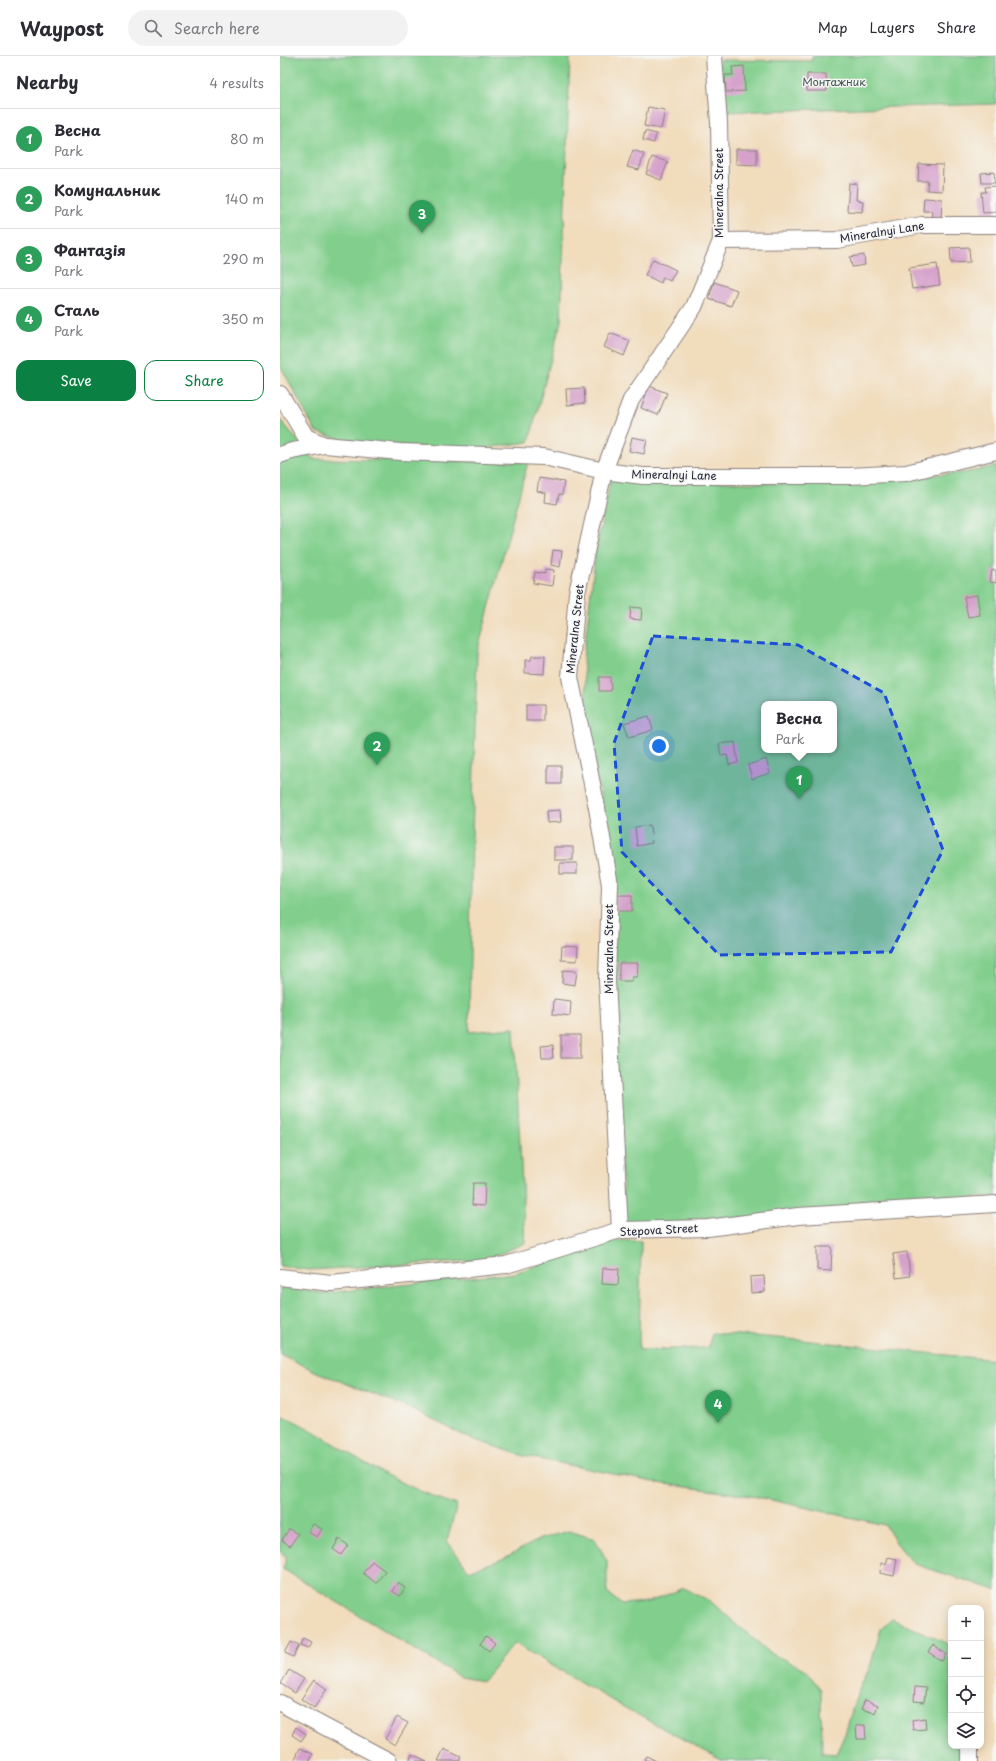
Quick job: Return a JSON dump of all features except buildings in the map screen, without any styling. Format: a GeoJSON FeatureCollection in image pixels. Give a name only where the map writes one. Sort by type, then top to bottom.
{"type":"FeatureCollection","features":[{"type":"Feature","properties":{"kind":"street","name":"Mineralna Street"},"geometry":{"type":"LineString","coordinates":[[620,1230],[607,980],[610,885],[597,808],[570,677],[577,593],[604,471],[631,400],[694,307],[721,241],[719,122],[714,56]]}},
{"type":"Feature","properties":{"kind":"street","name":"Mineralnyi Lane"},"geometry":{"type":"LineString","coordinates":[[721,241],[837,240],[922,225],[996,225]]}},
{"type":"Feature","properties":{"kind":"street"},"geometry":{"type":"LineString","coordinates":[[280,394],[306,437],[324,445]]}},
{"type":"Feature","properties":{"kind":"street","name":"Mineralnyi Lane"},"geometry":{"type":"LineString","coordinates":[[280,455],[292,451],[324,445],[400,452],[544,457],[604,471],[643,476],[857,475],[906,473],[996,451]]}},
{"type":"Feature","properties":{"kind":"street","name":"Stepova Street"},"geometry":{"type":"LineString","coordinates":[[280,1277],[331,1283],[506,1265],[620,1230],[708,1228],[798,1216],[996,1204]]}},
{"type":"Feature","properties":{"kind":"street"},"geometry":{"type":"LineString","coordinates":[[280,1703],[389,1761]]}},
{"type":"Feature","properties":{"kind":"street"},"geometry":{"type":"LineString","coordinates":[[970,1749],[970,1761]]}},
{"type":"Feature","properties":{"kind":"highlighted area"},"geometry":{"type":"Polygon","coordinates":[[[653,636],[798,645],[884,693],[943,850],[891,952],[719,955],[622,852],[614,743],[653,636]]]}},
{"type":"Feature","properties":{"kind":"green space"},"geometry":{"type":"Polygon","coordinates":[[[280,56],[570,56],[561,321],[529,442],[473,450],[355,443],[316,432],[280,365],[280,56]]]}},
{"type":"Feature","properties":{"kind":"green space","name":"Монтажник"},"geometry":{"type":"Polygon","coordinates":[[[812,56],[996,56],[996,104],[724,112],[719,60],[812,61],[812,56]]]}},
{"type":"Feature","properties":{"kind":"green space"},"geometry":{"type":"Polygon","coordinates":[[[280,419],[313,459],[528,462],[477,653],[471,876],[469,1032],[514,1028],[525,1243],[485,1260],[309,1270],[280,1266],[280,419]]]}},
{"type":"Feature","properties":{"kind":"green space"},"geometry":{"type":"Polygon","coordinates":[[[996,466],[996,1196],[713,1221],[625,1225],[611,999],[612,853],[590,745],[583,659],[596,549],[611,478],[779,484],[964,473],[996,466]]]}},
{"type":"Feature","properties":{"kind":"green space"},"geometry":{"type":"Polygon","coordinates":[[[612,1240],[641,1241],[639,1350],[708,1348],[712,1333],[996,1360],[996,1590],[914,1564],[897,1544],[885,1525],[758,1497],[658,1483],[524,1456],[469,1438],[411,1409],[317,1372],[280,1354],[280,1287],[325,1293],[515,1273],[612,1240]]]}},
{"type":"Feature","properties":{"kind":"green space"},"geometry":{"type":"Polygon","coordinates":[[[280,1415],[309,1429],[392,1478],[417,1490],[457,1505],[447,1541],[469,1571],[502,1559],[540,1539],[569,1531],[595,1539],[607,1561],[607,1593],[621,1604],[649,1602],[684,1588],[710,1601],[770,1653],[805,1669],[821,1690],[822,1753],[836,1754],[845,1734],[857,1694],[870,1667],[881,1629],[892,1619],[948,1644],[948,1749],[966,1749],[966,1761],[723,1761],[618,1704],[514,1643],[483,1681],[460,1677],[283,1569],[287,1557],[280,1552],[280,1415]]]}},
{"type":"Feature","properties":{"kind":"place","name":"Фантазія"},"geometry":{"type":"Point","coordinates":[422,233]}},
{"type":"Feature","properties":{"kind":"place","name":"Комунальник"},"geometry":{"type":"Point","coordinates":[377,765]}},
{"type":"Feature","properties":{"kind":"place","name":"Весна"},"geometry":{"type":"Point","coordinates":[799,799]}},
{"type":"Feature","properties":{"kind":"place","name":"Сталь"},"geometry":{"type":"Point","coordinates":[718,1423]}}]}
